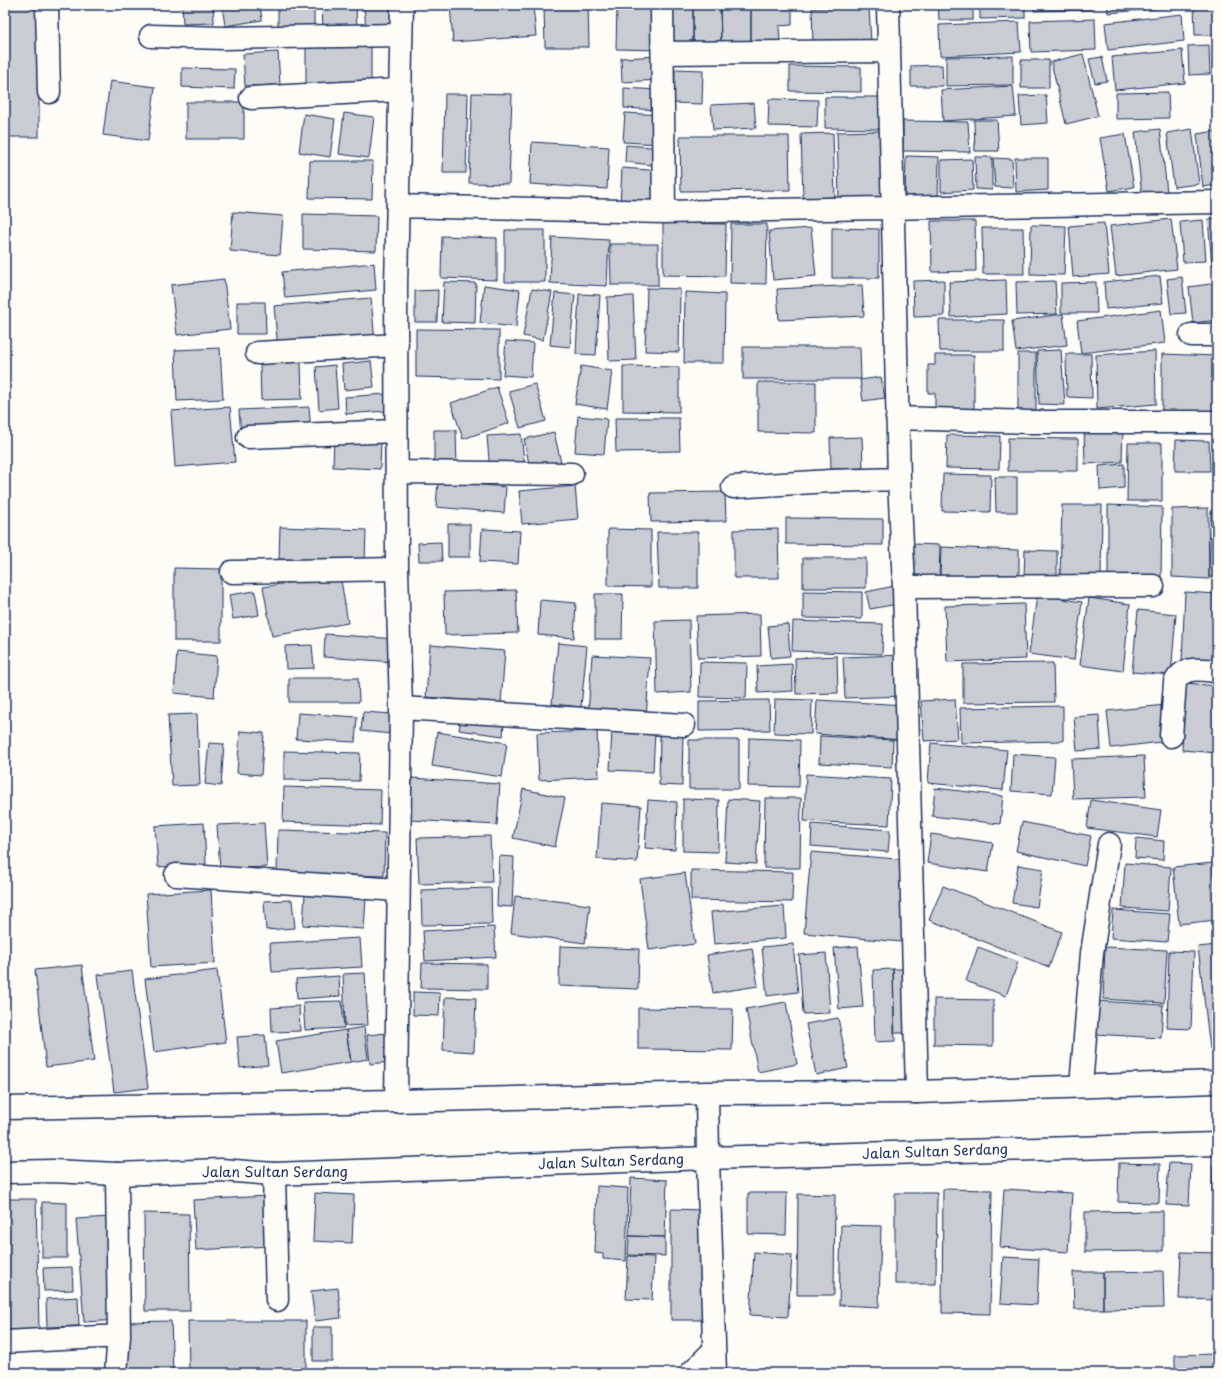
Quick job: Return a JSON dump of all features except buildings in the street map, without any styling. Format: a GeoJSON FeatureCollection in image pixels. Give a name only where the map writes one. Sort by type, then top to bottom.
{"type":"FeatureCollection","features":[{"type":"Feature","properties":{"kind":"main road"},"geometry":{"type":"LineString","coordinates":[[47,5],[49,92]]}},
{"type":"Feature","properties":{"kind":"main road"},"geometry":{"type":"LineString","coordinates":[[396,1102],[401,708],[397,569],[398,472],[396,431],[399,90],[402,5]]}},
{"type":"Feature","properties":{"kind":"main road"},"geometry":{"type":"LineString","coordinates":[[662,5],[664,212]]}},
{"type":"Feature","properties":{"kind":"main road"},"geometry":{"type":"LineString","coordinates":[[888,5],[888,51],[894,208],[899,479],[904,586],[916,1092]]}},
{"type":"Feature","properties":{"kind":"main road"},"geometry":{"type":"LineString","coordinates":[[150,36],[224,38],[401,35]]}},
{"type":"Feature","properties":{"kind":"main road"},"geometry":{"type":"LineString","coordinates":[[662,53],[888,51]]}},
{"type":"Feature","properties":{"kind":"main road"},"geometry":{"type":"LineString","coordinates":[[251,98],[399,90]]}},
{"type":"Feature","properties":{"kind":"main road"},"geometry":{"type":"LineString","coordinates":[[398,206],[664,212],[1217,202]]}},
{"type":"Feature","properties":{"kind":"main road"},"geometry":{"type":"LineString","coordinates":[[1191,335],[1217,334]]}},
{"type":"Feature","properties":{"kind":"main road"},"geometry":{"type":"LineString","coordinates":[[257,353],[397,345]]}},
{"type":"Feature","properties":{"kind":"main road"},"geometry":{"type":"LineString","coordinates":[[898,418],[1029,422],[1217,422]]}},
{"type":"Feature","properties":{"kind":"main road"},"geometry":{"type":"LineString","coordinates":[[248,437],[396,431]]}},
{"type":"Feature","properties":{"kind":"main road"},"geometry":{"type":"LineString","coordinates":[[398,472],[572,474]]}},
{"type":"Feature","properties":{"kind":"main road"},"geometry":{"type":"LineString","coordinates":[[733,487],[830,481],[899,479]]}},
{"type":"Feature","properties":{"kind":"main road"},"geometry":{"type":"LineString","coordinates":[[232,572],[397,569]]}},
{"type":"Feature","properties":{"kind":"main road"},"geometry":{"type":"LineString","coordinates":[[904,586],[1153,586]]}},
{"type":"Feature","properties":{"kind":"main road"},"geometry":{"type":"LineString","coordinates":[[1171,736],[1175,682],[1179,674],[1186,671],[1217,671]]}},
{"type":"Feature","properties":{"kind":"main road"},"geometry":{"type":"LineString","coordinates":[[401,708],[684,725]]}},
{"type":"Feature","properties":{"kind":"main road"},"geometry":{"type":"LineString","coordinates":[[1081,1086],[1092,953],[1109,844]]}},
{"type":"Feature","properties":{"kind":"main road"},"geometry":{"type":"LineString","coordinates":[[176,875],[398,890]]}},
{"type":"Feature","properties":{"kind":"main road"},"geometry":{"type":"LineString","coordinates":[[5,1108],[396,1102],[707,1094],[916,1092],[1217,1082]]}},
{"type":"Feature","properties":{"kind":"main road"},"geometry":{"type":"LineString","coordinates":[[707,1094],[713,1351],[715,1373]]}},
{"type":"Feature","properties":{"kind":"main road","name":"Jalan Sultan Serdang"},"geometry":{"type":"LineString","coordinates":[[5,1172],[52,1171],[117,1174],[220,1170],[274,1174],[708,1158],[1217,1144]]}},
{"type":"Feature","properties":{"kind":"main road"},"geometry":{"type":"LineString","coordinates":[[116,1373],[120,1336],[117,1174]]}},
{"type":"Feature","properties":{"kind":"main road"},"geometry":{"type":"LineString","coordinates":[[274,1174],[277,1300]]}},
{"type":"Feature","properties":{"kind":"main road"},"geometry":{"type":"LineString","coordinates":[[5,1342],[120,1336]]}},
{"type":"Feature","properties":{"kind":"main road"},"geometry":{"type":"LineString","coordinates":[[691,1373],[713,1351]]}}]}
